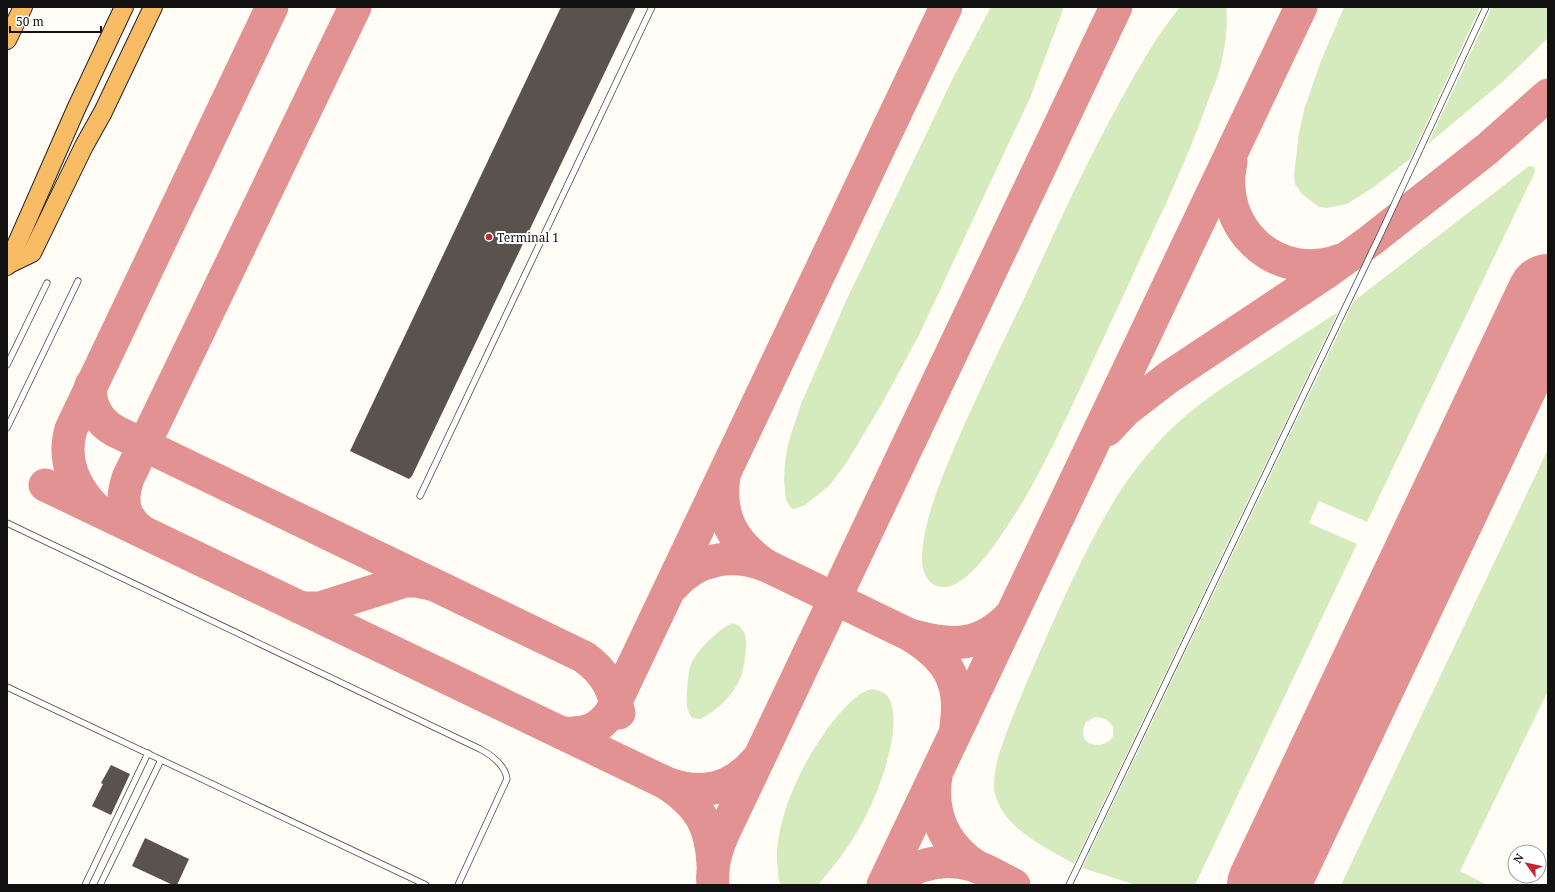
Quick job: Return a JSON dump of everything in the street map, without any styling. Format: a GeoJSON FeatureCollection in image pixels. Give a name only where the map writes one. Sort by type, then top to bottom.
{"type":"FeatureCollection","features":[{"type":"Feature","properties":{"kind":"highway"},"geometry":{"type":"LineString","coordinates":[[7,40],[23,7]]}},
{"type":"Feature","properties":{"kind":"highway"},"geometry":{"type":"LineString","coordinates":[[7,265],[76,109],[124,7]]}},
{"type":"Feature","properties":{"kind":"highway"},"geometry":{"type":"LineString","coordinates":[[7,265],[32,253],[80,153],[103,112],[154,7]]}},
{"type":"Feature","properties":{"kind":"lane"},"geometry":{"type":"LineString","coordinates":[[420,496],[652,7]]}},
{"type":"Feature","properties":{"kind":"lane"},"geometry":{"type":"LineString","coordinates":[[1069,885],[1381,233],[1486,7]]}},
{"type":"Feature","properties":{"kind":"lane"},"geometry":{"type":"LineString","coordinates":[[7,428],[78,281]]}},
{"type":"Feature","properties":{"kind":"lane"},"geometry":{"type":"LineString","coordinates":[[7,365],[47,283]]}},
{"type":"Feature","properties":{"kind":"lane"},"geometry":{"type":"LineString","coordinates":[[7,523],[475,747],[494,759],[504,769],[507,779],[458,885]]}},
{"type":"Feature","properties":{"kind":"lane"},"geometry":{"type":"LineString","coordinates":[[7,687],[426,885]]}},
{"type":"Feature","properties":{"kind":"lane"},"geometry":{"type":"LineString","coordinates":[[85,885],[148,753]]}},
{"type":"Feature","properties":{"kind":"lane"},"geometry":{"type":"LineString","coordinates":[[100,885],[161,760]]}},
{"type":"Feature","properties":{"kind":"lane"},"geometry":{"type":"LineString","coordinates":[[410,885],[413,879]]}},
{"type":"Feature","properties":{"kind":"green space"},"geometry":{"type":"Polygon","coordinates":[[[991,7],[1064,7],[1030,98],[919,335],[884,400],[847,462],[829,486],[805,505],[794,509],[791,508],[786,500],[784,479],[785,462],[788,444],[801,404],[846,301],[953,78],[991,7]]]}},
{"type":"Feature","properties":{"kind":"green space"},"geometry":{"type":"Polygon","coordinates":[[[1180,7],[1226,7],[1227,14],[1226,40],[1219,72],[1187,155],[1070,410],[1025,498],[990,552],[978,566],[954,585],[943,587],[937,586],[928,580],[925,575],[922,564],[922,553],[926,525],[944,472],[986,377],[1091,156],[1139,68],[1162,31],[1180,7]]]}},
{"type":"Feature","properties":{"kind":"green space"},"geometry":{"type":"Polygon","coordinates":[[[1344,7],[1480,7],[1410,159],[1375,186],[1347,204],[1327,208],[1319,207],[1302,194],[1295,184],[1294,175],[1299,133],[1304,110],[1321,61],[1344,7]]]}},
{"type":"Feature","properties":{"kind":"green space"},"geometry":{"type":"Polygon","coordinates":[[[1492,7],[1548,7],[1548,38],[1507,78],[1428,144],[1492,7]]]}},
{"type":"Feature","properties":{"kind":"green space"},"geometry":{"type":"Polygon","coordinates":[[[1529,166],[1534,167],[1534,174],[1367,522],[1319,501],[1309,523],[1357,544],[1195,885],[1136,885],[1082,868],[1354,301],[1529,166]]]}},
{"type":"Feature","properties":{"kind":"green space"},"geometry":{"type":"Polygon","coordinates":[[[1338,312],[1074,864],[1028,836],[1008,819],[1001,809],[996,797],[994,779],[997,761],[1016,708],[1081,561],[1116,497],[1147,455],[1173,427],[1210,396],[1338,312]],[[1097,717],[1086,722],[1083,733],[1085,740],[1091,744],[1098,745],[1111,739],[1114,732],[1109,722],[1097,717]]]}},
{"type":"Feature","properties":{"kind":"green space"},"geometry":{"type":"Polygon","coordinates":[[[1548,449],[1548,691],[1460,871],[1487,885],[1341,885],[1548,449]]]}},
{"type":"Feature","properties":{"kind":"green space"},"geometry":{"type":"Polygon","coordinates":[[[732,623],[741,627],[746,643],[745,658],[740,678],[735,689],[717,708],[701,719],[692,718],[687,702],[688,677],[691,664],[709,640],[732,623]]]}},
{"type":"Feature","properties":{"kind":"green space"},"geometry":{"type":"Polygon","coordinates":[[[872,689],[887,695],[890,700],[893,713],[891,746],[881,781],[874,798],[846,849],[818,885],[782,885],[778,877],[777,852],[780,830],[794,786],[817,745],[841,712],[863,692],[872,689]]]}},
{"type":"Feature","properties":{"kind":"building","name":"Terminal 1"},"geometry":{"type":"Polygon","coordinates":[[[561,7],[636,7],[412,476],[409,479],[350,451],[561,7]]]}},
{"type":"Feature","properties":{"kind":"building"},"geometry":{"type":"Polygon","coordinates":[[[111,765],[130,774],[111,815],[92,806],[103,784],[101,783],[111,765]]]}},
{"type":"Feature","properties":{"kind":"building"},"geometry":{"type":"Polygon","coordinates":[[[145,838],[189,859],[177,885],[173,885],[132,866],[145,838]]]}},
{"type":"Feature","properties":{"kind":"taxiway"},"geometry":{"type":"LineString","coordinates":[[96,509],[82,492],[72,472],[68,451],[71,429],[272,7]]}},
{"type":"Feature","properties":{"kind":"taxiway"},"geometry":{"type":"LineString","coordinates":[[140,530],[126,512],[124,493],[128,478],[355,7]]}},
{"type":"Feature","properties":{"kind":"taxiway"},"geometry":{"type":"LineString","coordinates":[[562,733],[577,733],[590,730],[601,723],[611,712],[946,7]]}},
{"type":"Feature","properties":{"kind":"taxiway"},"geometry":{"type":"LineString","coordinates":[[713,885],[715,858],[724,832],[1116,7]]}},
{"type":"Feature","properties":{"kind":"taxiway"},"geometry":{"type":"LineString","coordinates":[[883,885],[1301,7]]}},
{"type":"Feature","properties":{"kind":"taxiway"},"geometry":{"type":"LineString","coordinates":[[1107,430],[1126,410],[1169,377],[1330,270],[1370,241],[1487,149],[1548,95]]}},
{"type":"Feature","properties":{"kind":"taxiway"},"geometry":{"type":"LineString","coordinates":[[1231,162],[1229,186],[1233,209],[1242,228],[1256,245],[1274,257],[1295,264],[1317,265],[1341,260]]}},
{"type":"Feature","properties":{"kind":"taxiway"},"geometry":{"type":"LineString","coordinates":[[91,385],[91,399],[96,412],[104,423],[115,431],[584,657],[603,675],[607,681],[611,688],[619,713]]}},
{"type":"Feature","properties":{"kind":"taxiway"},"geometry":{"type":"LineString","coordinates":[[724,476],[723,504],[730,527],[736,538],[744,547],[765,565]]}},
{"type":"Feature","properties":{"kind":"taxiway"},"geometry":{"type":"LineString","coordinates":[[45,485],[666,783],[687,799],[701,817],[709,838],[713,864]]}},
{"type":"Feature","properties":{"kind":"taxiway"},"geometry":{"type":"LineString","coordinates":[[673,586],[693,569],[716,560],[740,559],[753,561],[765,565],[910,635],[934,652],[950,672],[957,696],[958,710],[956,726]]}},
{"type":"Feature","properties":{"kind":"taxiway"},"geometry":{"type":"LineString","coordinates":[[299,607],[320,608],[405,581],[417,581],[431,584]]}},
{"type":"Feature","properties":{"kind":"taxiway"},"geometry":{"type":"LineString","coordinates":[[914,636],[941,642],[966,642],[977,639],[989,633],[1000,626],[1011,615]]}},
{"type":"Feature","properties":{"kind":"taxiway"},"geometry":{"type":"LineString","coordinates":[[666,783],[692,789],[716,788],[737,778],[757,760]]}},
{"type":"Feature","properties":{"kind":"taxiway"},"geometry":{"type":"LineString","coordinates":[[936,776],[935,803],[942,828],[956,849],[977,867]]}},
{"type":"Feature","properties":{"kind":"taxiway"},"geometry":{"type":"LineString","coordinates":[[889,885],[908,872],[928,864],[939,862],[961,862],[972,865],[988,871],[1014,885]]}},
{"type":"Feature","properties":{"kind":"runway"},"geometry":{"type":"LineString","coordinates":[[1268,885],[1548,295]]}},
{"type":"Feature","properties":{"kind":"place","name":"Terminal 1"},"geometry":{"type":"Point","coordinates":[489,237]}}]}
